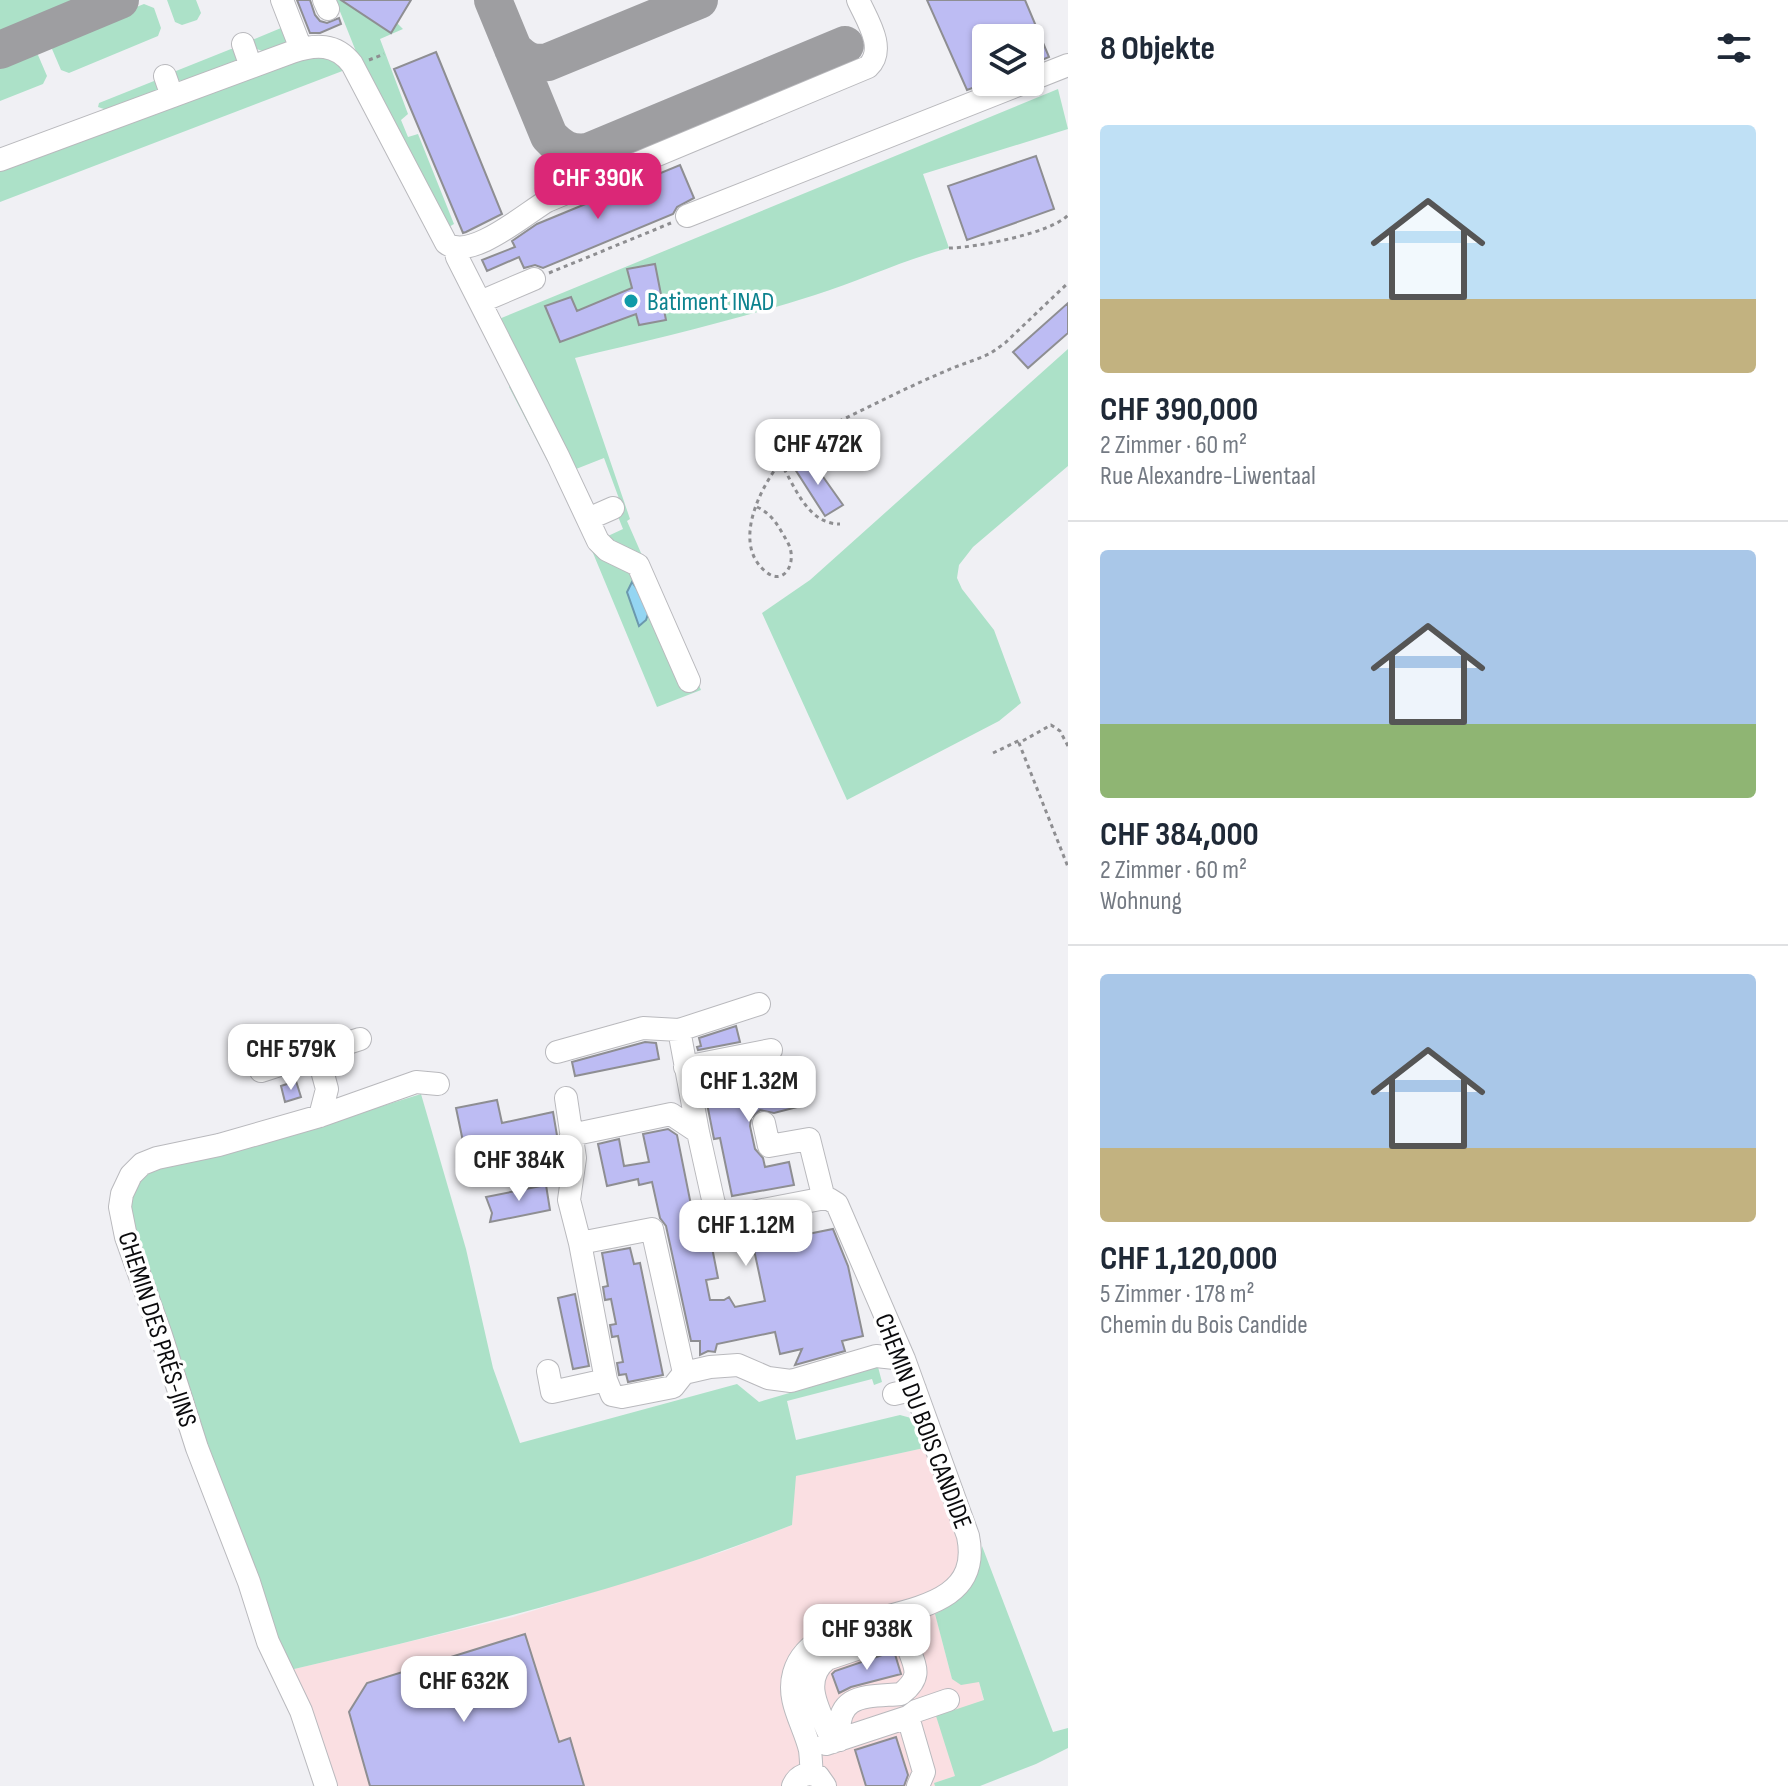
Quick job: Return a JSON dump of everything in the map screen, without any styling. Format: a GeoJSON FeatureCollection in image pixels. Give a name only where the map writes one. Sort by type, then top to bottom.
{"type":"FeatureCollection","features":[{"type":"Feature","properties":{"kind":"street"},"geometry":{"type":"LineString","coordinates":[[282,0],[301,49]]}},
{"type":"Feature","properties":{"kind":"street"},"geometry":{"type":"LineString","coordinates":[[0,160],[23,143],[169,86],[251,67],[301,49],[324,46],[346,56],[446,243],[455,248],[468,246],[508,229],[547,201],[868,67],[875,58],[877,47],[858,0]]}},
{"type":"Feature","properties":{"kind":"street"},"geometry":{"type":"LineString","coordinates":[[243,44],[251,67]]}},
{"type":"Feature","properties":{"kind":"street"},"geometry":{"type":"LineString","coordinates":[[1044,75],[1068,65]]}},
{"type":"Feature","properties":{"kind":"street"},"geometry":{"type":"LineString","coordinates":[[687,216],[990,96]]}},
{"type":"Feature","properties":{"kind":"street"},"geometry":{"type":"LineString","coordinates":[[455,248],[598,541],[607,550],[638,565],[689,681]]}},
{"type":"Feature","properties":{"kind":"street"},"geometry":{"type":"LineString","coordinates":[[480,302],[534,279]]}},
{"type":"Feature","properties":{"kind":"street"},"geometry":{"type":"LineString","coordinates":[[588,519],[613,508]]}},
{"type":"Feature","properties":{"kind":"street"},"geometry":{"type":"LineString","coordinates":[[557,1052],[643,1028],[679,1030],[759,1004]]}},
{"type":"Feature","properties":{"kind":"street"},"geometry":{"type":"LineString","coordinates":[[679,1030],[714,1204],[721,1213],[732,1216],[831,1202]]}},
{"type":"Feature","properties":{"kind":"street"},"geometry":{"type":"LineString","coordinates":[[261,1071],[360,1039]]}},
{"type":"Feature","properties":{"kind":"street"},"geometry":{"type":"LineString","coordinates":[[685,1067],[771,1050]]}},
{"type":"Feature","properties":{"kind":"street"},"geometry":{"type":"LineString","coordinates":[[317,1052],[327,1089],[320,1116]]}},
{"type":"Feature","properties":{"kind":"street","name":"CHEMIN DES PRÉS-JINS"},"geometry":{"type":"LineString","coordinates":[[326,1786],[301,1711],[268,1642],[249,1582],[197,1448],[126,1237],[120,1207],[125,1185],[142,1164],[157,1158],[219,1145],[320,1116],[416,1082],[438,1084]]}},
{"type":"Feature","properties":{"kind":"street"},"geometry":{"type":"LineString","coordinates":[[566,1098],[575,1158],[569,1200],[606,1380],[612,1395],[622,1397],[673,1387],[684,1373],[710,1367],[738,1365],[768,1378],[791,1381],[876,1356],[904,1359]]}},
{"type":"Feature","properties":{"kind":"street"},"geometry":{"type":"LineString","coordinates":[[571,1135],[671,1114],[698,1132]]}},
{"type":"Feature","properties":{"kind":"street","name":"CHEMIN DU BOIS CANDIDE"},"geometry":{"type":"LineString","coordinates":[[764,1123],[769,1146],[809,1139],[831,1202],[904,1359],[904,1391],[968,1536],[971,1551],[969,1567],[957,1586],[936,1601],[822,1637],[806,1651],[796,1668],[792,1688],[796,1712],[819,1780],[801,1776],[793,1786]]}},
{"type":"Feature","properties":{"kind":"street"},"geometry":{"type":"LineString","coordinates":[[580,1243],[652,1229],[684,1373]]}},
{"type":"Feature","properties":{"kind":"street"},"geometry":{"type":"LineString","coordinates":[[548,1371],[552,1392],[606,1380]]}},
{"type":"Feature","properties":{"kind":"street"},"geometry":{"type":"LineString","coordinates":[[902,1636],[917,1678],[901,1694],[876,1694],[853,1700],[840,1718],[836,1741],[812,1685],[814,1674],[827,1659],[902,1636]]}},
{"type":"Feature","properties":{"kind":"street"},"geometry":{"type":"LineString","coordinates":[[810,1750],[948,1700]]}},
{"type":"Feature","properties":{"kind":"street"},"geometry":{"type":"LineString","coordinates":[[908,1717],[924,1772],[918,1786]]}},
{"type":"Feature","properties":{"kind":"path"},"geometry":{"type":"LineString","coordinates":[[370,60],[384,54]]}},
{"type":"Feature","properties":{"kind":"path"},"geometry":{"type":"LineString","coordinates":[[949,248],[974,247],[1034,231],[1062,221],[1068,215]]}},
{"type":"Feature","properties":{"kind":"path"},"geometry":{"type":"LineString","coordinates":[[534,279],[687,216]]}},
{"type":"Feature","properties":{"kind":"path"},"geometry":{"type":"LineString","coordinates":[[757,507],[773,519],[793,554],[791,567],[784,574],[774,576],[765,571],[750,544],[748,529],[767,479],[793,447],[809,435],[947,370],[991,353],[1068,283]]}},
{"type":"Feature","properties":{"kind":"path"},"geometry":{"type":"LineString","coordinates":[[780,462],[812,514],[825,522],[840,524]]}},
{"type":"Feature","properties":{"kind":"path"},"geometry":{"type":"LineString","coordinates":[[993,753],[1051,725],[1060,731],[1068,746]]}},
{"type":"Feature","properties":{"kind":"path"},"geometry":{"type":"LineString","coordinates":[[1020,740],[1019,747],[1068,867]]}},
{"type":"Feature","properties":{"kind":"shaded area"},"geometry":{"type":"Polygon","coordinates":[[[924,1448],[962,1544],[953,1579],[930,1594],[952,1679],[979,1682],[984,1701],[955,1776],[935,1783],[935,1786],[317,1786],[290,1670],[513,1617],[725,1551],[792,1525],[795,1476],[924,1448]]]}},
{"type":"Feature","properties":{"kind":"green space"},"geometry":{"type":"Polygon","coordinates":[[[0,0],[84,0],[0,35],[0,0]]]}},
{"type":"Feature","properties":{"kind":"green space"},"geometry":{"type":"Polygon","coordinates":[[[167,0],[196,0],[201,13],[197,20],[182,25],[175,22],[167,0]]]}},
{"type":"Feature","properties":{"kind":"green space"},"geometry":{"type":"Polygon","coordinates":[[[330,0],[351,0],[391,32],[397,23],[403,29],[380,39],[408,114],[401,120],[408,137],[418,134],[454,224],[447,228],[359,59],[337,4],[330,0]]]}},
{"type":"Feature","properties":{"kind":"green space"},"geometry":{"type":"Polygon","coordinates":[[[144,4],[154,8],[161,28],[158,36],[69,73],[61,70],[52,49],[55,41],[119,14],[123,18],[121,13],[144,4]]]}},
{"type":"Feature","properties":{"kind":"green space"},"geometry":{"type":"Polygon","coordinates":[[[281,28],[287,29],[293,43],[265,52],[254,48],[252,40],[281,28]]]}},
{"type":"Feature","properties":{"kind":"green space"},"geometry":{"type":"Polygon","coordinates":[[[235,49],[237,59],[233,65],[182,81],[176,80],[176,71],[235,49]]]}},
{"type":"Feature","properties":{"kind":"green space"},"geometry":{"type":"Polygon","coordinates":[[[30,51],[38,55],[47,76],[43,84],[0,101],[0,63],[30,51]]]}},
{"type":"Feature","properties":{"kind":"green space"},"geometry":{"type":"Polygon","coordinates":[[[302,56],[327,56],[345,70],[0,202],[0,167],[302,56]]]}},
{"type":"Feature","properties":{"kind":"green space"},"geometry":{"type":"Polygon","coordinates":[[[154,81],[159,82],[160,89],[107,110],[98,107],[99,103],[154,81]]]}},
{"type":"Feature","properties":{"kind":"green space"},"geometry":{"type":"Polygon","coordinates":[[[1058,89],[1068,129],[923,174],[949,248],[785,304],[575,358],[630,519],[627,521],[701,690],[657,707],[583,529],[509,387],[514,378],[595,542],[623,529],[617,514],[624,512],[604,458],[571,471],[499,319],[1058,89]]]}},
{"type":"Feature","properties":{"kind":"green space"},"geometry":{"type":"Polygon","coordinates":[[[1068,349],[1068,466],[973,547],[959,565],[957,578],[994,630],[1021,703],[999,721],[847,800],[762,613],[810,580],[1068,349]]]}},
{"type":"Feature","properties":{"kind":"green space"},"geometry":{"type":"Polygon","coordinates":[[[421,1094],[466,1249],[493,1368],[520,1443],[737,1384],[759,1402],[878,1367],[882,1382],[874,1385],[872,1379],[787,1401],[796,1440],[900,1415],[911,1418],[924,1448],[796,1476],[792,1525],[731,1548],[544,1606],[290,1670],[221,1496],[128,1211],[140,1177],[156,1166],[233,1152],[421,1094]]]}},
{"type":"Feature","properties":{"kind":"green space"},"geometry":{"type":"Polygon","coordinates":[[[982,1546],[1053,1732],[1068,1728],[1068,1748],[980,1786],[935,1786],[934,1783],[955,1776],[936,1716],[984,1700],[979,1682],[961,1685],[952,1679],[935,1614],[970,1588],[982,1546]]]}},
{"type":"Feature","properties":{"kind":"water"},"geometry":{"type":"Polygon","coordinates":[[[632,582],[649,611],[646,620],[639,626],[627,592],[632,582]]]}},
{"type":"Feature","properties":{"kind":"building"},"geometry":{"type":"Polygon","coordinates":[[[297,0],[310,0],[320,21],[327,23],[339,18],[341,24],[320,33],[310,33],[297,0]]]}},
{"type":"Feature","properties":{"kind":"building"},"geometry":{"type":"Polygon","coordinates":[[[341,0],[411,0],[391,33],[341,0]]]}},
{"type":"Feature","properties":{"kind":"building"},"geometry":{"type":"Polygon","coordinates":[[[927,0],[1025,0],[1035,24],[972,24],[972,88],[967,90],[927,0]]]}},
{"type":"Feature","properties":{"kind":"building"},"geometry":{"type":"Polygon","coordinates":[[[436,52],[502,214],[463,233],[394,69],[436,52]]]}},
{"type":"Feature","properties":{"kind":"building"},"geometry":{"type":"Polygon","coordinates":[[[1036,156],[1054,209],[967,240],[948,186],[1036,156]]]}},
{"type":"Feature","properties":{"kind":"building"},"geometry":{"type":"Polygon","coordinates":[[[680,165],[694,198],[677,207],[673,214],[543,268],[535,265],[524,268],[519,257],[487,271],[482,260],[515,247],[512,241],[537,224],[680,165]]]}},
{"type":"Feature","properties":{"kind":"building","name":"Batiment INAD"},"geometry":{"type":"Polygon","coordinates":[[[655,264],[666,320],[639,325],[636,314],[560,342],[545,306],[571,297],[577,311],[632,288],[627,269],[655,264]]]}},
{"type":"Feature","properties":{"kind":"building"},"geometry":{"type":"Polygon","coordinates":[[[1068,303],[1068,333],[1028,368],[1013,352],[1068,303]]]}},
{"type":"Feature","properties":{"kind":"building"},"geometry":{"type":"Polygon","coordinates":[[[809,457],[843,505],[825,516],[793,466],[809,457]]]}},
{"type":"Feature","properties":{"kind":"building"},"geometry":{"type":"Polygon","coordinates":[[[736,1026],[740,1042],[698,1050],[697,1047],[701,1046],[699,1038],[736,1026]]]}},
{"type":"Feature","properties":{"kind":"building"},"geometry":{"type":"Polygon","coordinates":[[[645,1042],[656,1043],[659,1059],[575,1076],[572,1062],[645,1042]]]}},
{"type":"Feature","properties":{"kind":"building"},"geometry":{"type":"Polygon","coordinates":[[[775,1063],[780,1087],[801,1083],[805,1105],[774,1113],[760,1110],[751,1118],[750,1126],[755,1149],[763,1158],[765,1167],[789,1162],[794,1185],[732,1196],[720,1138],[714,1139],[702,1078],[775,1063]]]}},
{"type":"Feature","properties":{"kind":"building"},"geometry":{"type":"Polygon","coordinates":[[[296,1081],[301,1097],[285,1102],[281,1086],[296,1081]]]}},
{"type":"Feature","properties":{"kind":"building"},"geometry":{"type":"Polygon","coordinates":[[[497,1100],[502,1123],[553,1112],[561,1159],[489,1174],[485,1152],[466,1156],[456,1108],[497,1100]]]}},
{"type":"Feature","properties":{"kind":"building"},"geometry":{"type":"Polygon","coordinates":[[[668,1129],[677,1135],[697,1235],[709,1232],[718,1278],[706,1280],[710,1300],[729,1297],[735,1307],[765,1301],[753,1245],[833,1229],[848,1266],[863,1336],[842,1341],[845,1351],[795,1365],[802,1349],[780,1354],[775,1332],[717,1344],[715,1352],[700,1355],[700,1341],[691,1341],[666,1226],[660,1218],[652,1182],[639,1185],[638,1179],[607,1186],[598,1144],[619,1139],[624,1166],[649,1162],[643,1134],[668,1129]]]}},
{"type":"Feature","properties":{"kind":"building"},"geometry":{"type":"Polygon","coordinates":[[[546,1185],[550,1210],[490,1222],[492,1213],[486,1197],[546,1185]]]}},
{"type":"Feature","properties":{"kind":"building"},"geometry":{"type":"Polygon","coordinates":[[[630,1248],[634,1264],[640,1263],[663,1375],[628,1382],[626,1374],[619,1375],[617,1363],[623,1362],[618,1336],[612,1337],[610,1325],[616,1324],[611,1299],[605,1300],[603,1287],[608,1286],[602,1253],[630,1248]]]}},
{"type":"Feature","properties":{"kind":"building"},"geometry":{"type":"Polygon","coordinates":[[[575,1294],[589,1366],[573,1369],[558,1298],[575,1294]]]}},
{"type":"Feature","properties":{"kind":"building"},"geometry":{"type":"Polygon","coordinates":[[[525,1634],[559,1742],[570,1738],[584,1786],[370,1786],[349,1712],[367,1683],[525,1634]]]}},
{"type":"Feature","properties":{"kind":"building"},"geometry":{"type":"Polygon","coordinates":[[[894,1651],[901,1674],[839,1693],[832,1674],[835,1671],[894,1651]]]}},
{"type":"Feature","properties":{"kind":"building"},"geometry":{"type":"Polygon","coordinates":[[[896,1737],[908,1775],[904,1786],[866,1786],[855,1750],[896,1737]]]}},
{"type":"Feature","properties":{"kind":"taxiway"},"geometry":{"type":"LineString","coordinates":[[0,50],[120,0]]}},
{"type":"Feature","properties":{"kind":"taxiway"},"geometry":{"type":"LineString","coordinates":[[493,0],[549,136],[562,147],[576,152],[588,152],[845,45]]}},
{"type":"Feature","properties":{"kind":"taxiway"},"geometry":{"type":"LineString","coordinates":[[513,49],[529,61],[548,62],[699,0]]}},
{"type":"Feature","properties":{"kind":"place","name":"Batiment INAD"},"geometry":{"type":"Point","coordinates":[631,301]}}]}
